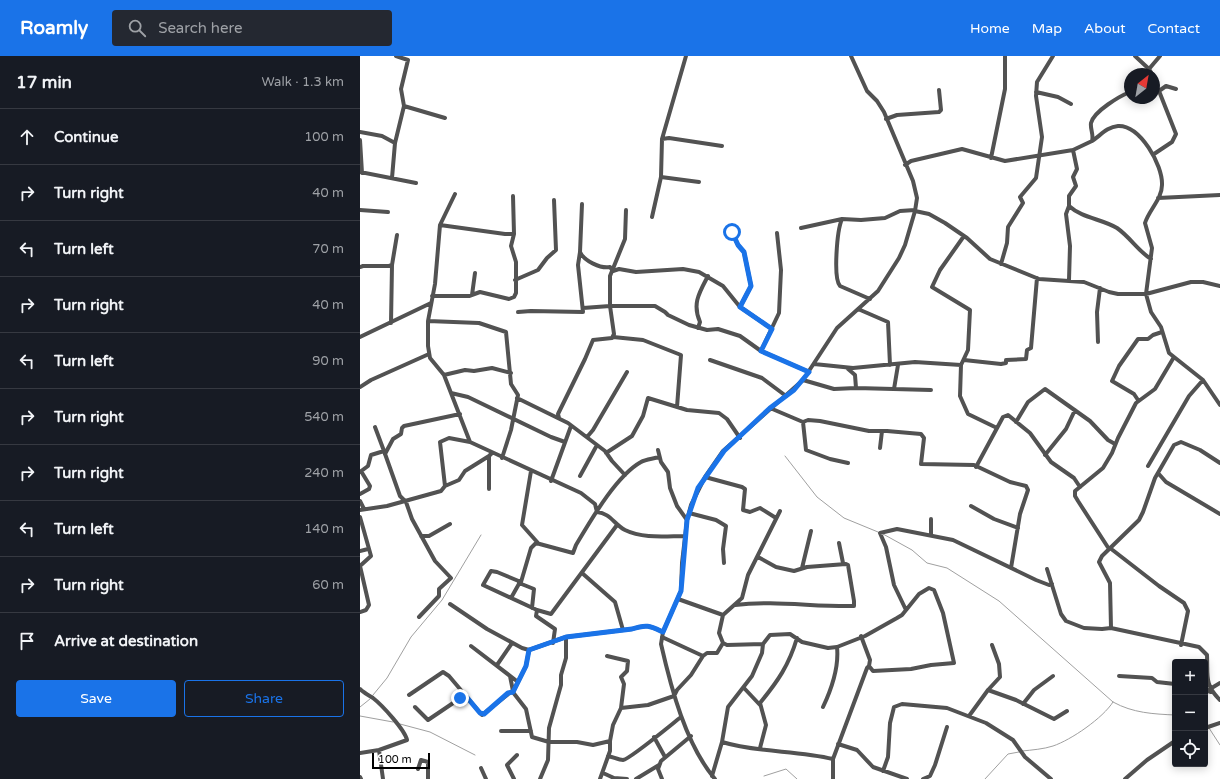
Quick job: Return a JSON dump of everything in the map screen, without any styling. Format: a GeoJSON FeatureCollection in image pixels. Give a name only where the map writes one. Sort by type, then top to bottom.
{"type":"FeatureCollection","features":[{"type":"Feature","properties":{"kind":"street"},"geometry":{"type":"LineString","coordinates":[[392,178],[395,143],[404,106],[400,89],[409,58],[396,56]]}},
{"type":"Feature","properties":{"kind":"street"},"geometry":{"type":"LineString","coordinates":[[652,217],[661,177],[662,139],[686,56]]}},
{"type":"Feature","properties":{"kind":"street"},"geometry":{"type":"LineString","coordinates":[[714,777],[701,759],[681,717],[674,696],[661,644],[663,632],[681,591],[682,563],[687,520],[694,497],[705,477],[724,451],[740,438],[770,408],[786,396],[803,380],[837,328],[878,291],[899,258],[915,210],[917,198],[913,181],[886,119],[877,101],[867,92],[851,56]]}},
{"type":"Feature","properties":{"kind":"street"},"geometry":{"type":"LineString","coordinates":[[991,158],[1005,89],[1005,56]]}},
{"type":"Feature","properties":{"kind":"street"},"geometry":{"type":"LineString","coordinates":[[1001,264],[1006,248],[1008,228],[1023,203],[1020,198],[1021,195],[1036,178],[1042,137],[1036,92],[1038,78],[1053,56]]}},
{"type":"Feature","properties":{"kind":"street"},"geometry":{"type":"LineString","coordinates":[[1135,56],[1148,68]]}},
{"type":"Feature","properties":{"kind":"street"},"geometry":{"type":"LineString","coordinates":[[1150,68],[1160,56]]}},
{"type":"Feature","properties":{"kind":"street"},"geometry":{"type":"LineString","coordinates":[[1154,154],[1172,142],[1176,134],[1159,91],[1166,86],[1176,89]]}},
{"type":"Feature","properties":{"kind":"street"},"geometry":{"type":"LineString","coordinates":[[886,119],[897,115],[939,112],[941,110],[940,90]]}},
{"type":"Feature","properties":{"kind":"street"},"geometry":{"type":"LineString","coordinates":[[1036,92],[1058,97],[1071,104]]}},
{"type":"Feature","properties":{"kind":"street"},"geometry":{"type":"LineString","coordinates":[[1092,141],[1092,119],[1114,100],[1124,95]]}},
{"type":"Feature","properties":{"kind":"street"},"geometry":{"type":"LineString","coordinates":[[404,106],[445,118]]}},
{"type":"Feature","properties":{"kind":"street"},"geometry":{"type":"LineString","coordinates":[[906,165],[911,161],[962,149],[1005,162],[1072,150],[1092,141],[1109,128],[1126,127],[1133,130],[1154,154],[1162,183],[1158,198],[1145,223],[1152,248],[1146,294],[1152,312],[1162,332],[1166,348],[1174,358],[1202,380],[1220,404]]}},
{"type":"Feature","properties":{"kind":"street"},"geometry":{"type":"LineString","coordinates":[[360,132],[382,136],[395,143]]}},
{"type":"Feature","properties":{"kind":"street"},"geometry":{"type":"LineString","coordinates":[[662,139],[669,138],[722,146]]}},
{"type":"Feature","properties":{"kind":"street"},"geometry":{"type":"LineString","coordinates":[[360,140],[361,173],[416,183]]}},
{"type":"Feature","properties":{"kind":"street"},"geometry":{"type":"LineString","coordinates":[[1068,280],[1070,246],[1066,214],[1069,206],[1069,196],[1076,186],[1073,177],[1077,169],[1072,150]]}},
{"type":"Feature","properties":{"kind":"street"},"geometry":{"type":"LineString","coordinates":[[661,177],[699,182]]}},
{"type":"Feature","properties":{"kind":"street"},"geometry":{"type":"LineString","coordinates":[[455,194],[440,225],[428,321],[429,354],[444,375],[470,442]]}},
{"type":"Feature","properties":{"kind":"street"},"geometry":{"type":"LineString","coordinates":[[1158,198],[1220,194]]}},
{"type":"Feature","properties":{"kind":"street"},"geometry":{"type":"LineString","coordinates":[[432,296],[469,296],[480,292],[508,299],[513,298],[516,293],[516,262],[511,246],[514,234],[513,196]]}},
{"type":"Feature","properties":{"kind":"street"},"geometry":{"type":"LineString","coordinates":[[515,280],[538,270],[547,258],[556,250],[554,200]]}},
{"type":"Feature","properties":{"kind":"street"},"geometry":{"type":"LineString","coordinates":[[518,312],[583,312],[578,265],[582,204]]}},
{"type":"Feature","properties":{"kind":"street"},"geometry":{"type":"LineString","coordinates":[[1069,206],[1076,212],[1118,229],[1140,252],[1151,259]]}},
{"type":"Feature","properties":{"kind":"street"},"geometry":{"type":"LineString","coordinates":[[360,210],[388,212]]}},
{"type":"Feature","properties":{"kind":"street"},"geometry":{"type":"LineString","coordinates":[[613,337],[614,332],[610,306],[610,276],[625,239],[626,210]]}},
{"type":"Feature","properties":{"kind":"street"},"geometry":{"type":"LineString","coordinates":[[800,228],[842,219],[861,220],[885,218],[900,211],[915,210],[937,218],[964,236],[985,256],[1037,278],[1084,282],[1114,294],[1146,294],[1191,282],[1204,282],[1220,286]]}},
{"type":"Feature","properties":{"kind":"street"},"geometry":{"type":"LineString","coordinates":[[842,219],[838,230],[836,269],[838,283],[840,286],[870,299]]}},
{"type":"Feature","properties":{"kind":"street"},"geometry":{"type":"LineString","coordinates":[[440,225],[514,234]]}},
{"type":"Feature","properties":{"kind":"street"},"geometry":{"type":"LineString","coordinates":[[732,232],[738,245],[744,252],[751,286],[740,307]]}},
{"type":"Feature","properties":{"kind":"street"},"geometry":{"type":"LineString","coordinates":[[761,351],[779,313],[781,270],[777,233]]}},
{"type":"Feature","properties":{"kind":"street"},"geometry":{"type":"LineString","coordinates":[[391,323],[392,265],[397,235]]}},
{"type":"Feature","properties":{"kind":"street"},"geometry":{"type":"LineString","coordinates":[[964,236],[932,284],[932,287],[970,310],[968,350],[962,365],[960,396],[964,410],[968,414],[997,428]]}},
{"type":"Feature","properties":{"kind":"street"},"geometry":{"type":"LineString","coordinates":[[580,252],[584,258],[593,262],[595,265],[602,268],[610,267],[613,271]]}},
{"type":"Feature","properties":{"kind":"street"},"geometry":{"type":"LineString","coordinates":[[360,267],[392,265]]}},
{"type":"Feature","properties":{"kind":"street"},"geometry":{"type":"LineString","coordinates":[[613,271],[619,269],[636,272],[683,269],[692,270],[708,276],[723,286],[740,307],[772,329]]}},
{"type":"Feature","properties":{"kind":"street"},"geometry":{"type":"LineString","coordinates":[[472,295],[475,273]]}},
{"type":"Feature","properties":{"kind":"street"},"geometry":{"type":"LineString","coordinates":[[698,328],[700,322],[695,313],[698,296],[708,276]]}},
{"type":"Feature","properties":{"kind":"street"},"geometry":{"type":"LineString","coordinates":[[964,360],[1001,364],[1006,363],[1006,360],[1026,359],[1027,350],[1031,348],[1037,278]]}},
{"type":"Feature","properties":{"kind":"street"},"geometry":{"type":"LineString","coordinates":[[1098,342],[1096,312],[1100,288]]}},
{"type":"Feature","properties":{"kind":"street"},"geometry":{"type":"LineString","coordinates":[[360,337],[391,323],[430,302]]}},
{"type":"Feature","properties":{"kind":"street"},"geometry":{"type":"LineString","coordinates":[[583,308],[610,306],[655,306],[676,320],[698,328],[706,330],[718,329],[740,336],[761,351],[809,372]]}},
{"type":"Feature","properties":{"kind":"street"},"geometry":{"type":"LineString","coordinates":[[858,309],[888,322],[890,365]]}},
{"type":"Feature","properties":{"kind":"street"},"geometry":{"type":"LineString","coordinates":[[428,321],[479,323],[504,330],[507,335],[512,373],[511,384],[518,395],[502,458]]}},
{"type":"Feature","properties":{"kind":"street"},"geometry":{"type":"LineString","coordinates":[[1138,400],[1134,394],[1112,381],[1119,366],[1138,339],[1148,339],[1153,334],[1162,332]]}},
{"type":"Feature","properties":{"kind":"street"},"geometry":{"type":"LineString","coordinates":[[559,418],[558,414],[593,340],[613,337],[643,340],[681,355],[677,407]]}},
{"type":"Feature","properties":{"kind":"street"},"geometry":{"type":"LineString","coordinates":[[360,387],[371,380],[429,354]]}},
{"type":"Feature","properties":{"kind":"street"},"geometry":{"type":"LineString","coordinates":[[1174,358],[1155,389],[1138,400],[1103,468],[1075,491],[1075,496],[1110,548],[1146,574],[1156,584],[1184,603],[1188,611],[1181,645]]}},
{"type":"Feature","properties":{"kind":"street"},"geometry":{"type":"LineString","coordinates":[[710,360],[762,378],[786,396]]}},
{"type":"Feature","properties":{"kind":"street"},"geometry":{"type":"LineString","coordinates":[[814,364],[847,368],[898,365],[918,362],[962,365]]}},
{"type":"Feature","properties":{"kind":"street"},"geometry":{"type":"LineString","coordinates":[[894,389],[898,365]]}},
{"type":"Feature","properties":{"kind":"street"},"geometry":{"type":"LineString","coordinates":[[444,375],[465,370],[474,371],[492,368],[512,373]]}},
{"type":"Feature","properties":{"kind":"street"},"geometry":{"type":"LineString","coordinates":[[847,368],[855,375],[856,388]]}},
{"type":"Feature","properties":{"kind":"street"},"geometry":{"type":"LineString","coordinates":[[587,437],[627,372]]}},
{"type":"Feature","properties":{"kind":"street"},"geometry":{"type":"LineString","coordinates":[[803,380],[834,389],[856,388],[931,390]]}},
{"type":"Feature","properties":{"kind":"street"},"geometry":{"type":"LineString","coordinates":[[1148,466],[1189,396],[1202,380]]}},
{"type":"Feature","properties":{"kind":"street"},"geometry":{"type":"LineString","coordinates":[[1016,422],[1028,402],[1045,389],[1090,421],[1108,440],[1115,444]]}},
{"type":"Feature","properties":{"kind":"street"},"geometry":{"type":"LineString","coordinates":[[451,393],[468,397],[551,437],[565,442]]}},
{"type":"Feature","properties":{"kind":"street"},"geometry":{"type":"LineString","coordinates":[[517,398],[559,418],[587,437],[606,453],[625,475]]}},
{"type":"Feature","properties":{"kind":"street"},"geometry":{"type":"LineString","coordinates":[[606,453],[630,438],[643,416],[648,398],[694,412],[719,413],[727,419],[740,438]]}},
{"type":"Feature","properties":{"kind":"street"},"geometry":{"type":"LineString","coordinates":[[770,408],[803,422],[808,420],[823,421],[866,431],[882,431],[923,436],[921,464],[974,465],[1028,488],[1018,528],[1012,568]]}},
{"type":"Feature","properties":{"kind":"street"},"geometry":{"type":"LineString","coordinates":[[1045,455],[1066,429],[1075,410]]}},
{"type":"Feature","properties":{"kind":"street"},"geometry":{"type":"LineString","coordinates":[[360,494],[369,489],[370,486],[361,471],[368,466],[371,455],[384,452],[393,440],[401,434],[404,426],[460,414]]}},
{"type":"Feature","properties":{"kind":"street"},"geometry":{"type":"LineString","coordinates":[[976,467],[1005,416],[1011,416],[1030,434],[1051,462],[1074,478],[1080,487]]}},
{"type":"Feature","properties":{"kind":"street"},"geometry":{"type":"LineString","coordinates":[[803,422],[806,450],[818,455],[848,463]]}},
{"type":"Feature","properties":{"kind":"street"},"geometry":{"type":"LineString","coordinates":[[552,481],[571,426]]}},
{"type":"Feature","properties":{"kind":"street"},"geometry":{"type":"LineString","coordinates":[[375,427],[400,496],[406,502],[412,519],[435,562],[451,578],[438,589],[439,596],[419,617]]}},
{"type":"Feature","properties":{"kind":"street"},"geometry":{"type":"LineString","coordinates":[[880,448],[882,431]]}},
{"type":"Feature","properties":{"kind":"street"},"geometry":{"type":"LineString","coordinates":[[360,501],[362,510],[406,502],[441,491],[444,486],[440,442],[449,438],[470,442],[490,454],[581,493],[595,504],[597,512]]}},
{"type":"Feature","properties":{"kind":"street"},"geometry":{"type":"LineString","coordinates":[[1111,628],[1110,583],[1099,562],[1110,548],[1139,520],[1153,481],[1174,445],[1181,442],[1200,450],[1220,463]]}},
{"type":"Feature","properties":{"kind":"street"},"geometry":{"type":"LineString","coordinates":[[580,476],[597,445]]}},
{"type":"Feature","properties":{"kind":"street"},"geometry":{"type":"LineString","coordinates":[[658,450],[659,457],[668,472],[670,488],[677,506],[687,520]]}},
{"type":"Feature","properties":{"kind":"street"},"geometry":{"type":"LineString","coordinates":[[444,486],[456,482],[465,471],[490,454]]}},
{"type":"Feature","properties":{"kind":"street"},"geometry":{"type":"LineString","coordinates":[[489,489],[490,454]]}},
{"type":"Feature","properties":{"kind":"street"},"geometry":{"type":"LineString","coordinates":[[531,471],[522,525],[538,543],[573,553],[576,545],[606,496],[625,475],[641,462],[659,457]]}},
{"type":"Feature","properties":{"kind":"street"},"geometry":{"type":"LineString","coordinates":[[1158,473],[1166,482],[1220,514]]}},
{"type":"Feature","properties":{"kind":"street"},"geometry":{"type":"LineString","coordinates":[[705,477],[742,487],[745,489],[743,510],[750,512],[760,508],[776,518]]}},
{"type":"Feature","properties":{"kind":"street"},"geometry":{"type":"LineString","coordinates":[[971,506],[994,519],[1018,528]]}},
{"type":"Feature","properties":{"kind":"street"},"geometry":{"type":"LineString","coordinates":[[763,644],[727,645],[723,643],[718,633],[723,615],[742,598],[748,575],[780,511]]}},
{"type":"Feature","properties":{"kind":"street"},"geometry":{"type":"LineString","coordinates":[[597,512],[605,512],[617,525],[634,533],[649,536],[686,536]]}},
{"type":"Feature","properties":{"kind":"street"},"geometry":{"type":"LineString","coordinates":[[689,513],[716,520],[726,526],[723,549],[724,563]]}},
{"type":"Feature","properties":{"kind":"street"},"geometry":{"type":"LineString","coordinates":[[360,517],[371,556],[360,566],[369,605],[366,610],[360,612]]}},
{"type":"Feature","properties":{"kind":"street"},"geometry":{"type":"LineString","coordinates":[[931,518],[931,535]]}},
{"type":"Feature","properties":{"kind":"street"},"geometry":{"type":"LineString","coordinates":[[421,536],[428,536],[450,524]]}},
{"type":"Feature","properties":{"kind":"street"},"geometry":{"type":"LineString","coordinates":[[532,608],[534,589],[497,572],[489,572],[483,585],[532,608],[551,614],[554,612],[617,525]]}},
{"type":"Feature","properties":{"kind":"street"},"geometry":{"type":"LineString","coordinates":[[906,610],[894,585],[886,547],[880,533],[897,529],[953,540],[1036,580],[1049,585],[1052,584]]}},
{"type":"Feature","properties":{"kind":"street"},"geometry":{"type":"LineString","coordinates":[[802,568],[811,531]]}},
{"type":"Feature","properties":{"kind":"street"},"geometry":{"type":"LineString","coordinates":[[511,598],[520,582],[531,548],[534,543],[538,543]]}},
{"type":"Feature","properties":{"kind":"street"},"geometry":{"type":"LineString","coordinates":[[735,605],[770,602],[824,607],[854,606],[848,565],[844,563],[839,543]]}},
{"type":"Feature","properties":{"kind":"street"},"geometry":{"type":"LineString","coordinates":[[360,552],[368,549]]}},
{"type":"Feature","properties":{"kind":"street"},"geometry":{"type":"LineString","coordinates":[[758,557],[776,567],[794,571],[802,568],[844,563]]}},
{"type":"Feature","properties":{"kind":"street"},"geometry":{"type":"LineString","coordinates":[[1047,569],[1061,614],[1066,621],[1084,628],[1102,630],[1111,628],[1181,645],[1199,647],[1205,652],[1207,683],[1220,700]]}},
{"type":"Feature","properties":{"kind":"street"},"geometry":{"type":"LineString","coordinates":[[582,573],[615,602],[623,630]]}},
{"type":"Feature","properties":{"kind":"street"},"geometry":{"type":"LineString","coordinates":[[714,777],[728,707],[752,676],[762,653],[763,644],[770,635],[787,634],[802,642],[823,647],[837,647],[861,636],[865,636],[897,618],[925,590],[929,588],[937,592],[951,644],[954,663],[903,670],[873,671],[869,666]]}},
{"type":"Feature","properties":{"kind":"street"},"geometry":{"type":"LineString","coordinates":[[678,599],[723,615]]}},
{"type":"Feature","properties":{"kind":"street"},"geometry":{"type":"LineString","coordinates":[[450,604],[512,643],[529,650],[554,643],[566,637],[623,630],[648,625],[663,632]]}},
{"type":"Feature","properties":{"kind":"street"},"geometry":{"type":"LineString","coordinates":[[538,610],[536,616],[555,629],[554,643]]}},
{"type":"Feature","properties":{"kind":"street"},"geometry":{"type":"LineString","coordinates":[[833,779],[833,759],[866,670],[869,666],[870,660],[861,636]]}},
{"type":"Feature","properties":{"kind":"street"},"geometry":{"type":"LineString","coordinates":[[540,779],[548,760],[549,728],[561,684],[561,675],[566,658],[566,637]]}},
{"type":"Feature","properties":{"kind":"street"},"geometry":{"type":"LineString","coordinates":[[662,637],[703,656]]}},
{"type":"Feature","properties":{"kind":"street"},"geometry":{"type":"LineString","coordinates":[[760,748],[766,725],[760,703],[778,682],[791,659],[797,638]]}},
{"type":"Feature","properties":{"kind":"street"},"geometry":{"type":"LineString","coordinates":[[497,664],[512,643]]}},
{"type":"Feature","properties":{"kind":"street"},"geometry":{"type":"LineString","coordinates":[[674,696],[676,690],[691,675],[703,656],[707,653],[717,653],[723,643]]}},
{"type":"Feature","properties":{"kind":"street"},"geometry":{"type":"LineString","coordinates":[[969,716],[988,690],[1000,677],[1000,671],[992,645]]}},
{"type":"Feature","properties":{"kind":"street"},"geometry":{"type":"LineString","coordinates":[[472,646],[497,664],[518,682]]}},
{"type":"Feature","properties":{"kind":"street"},"geometry":{"type":"LineString","coordinates":[[823,708],[836,668],[838,656],[837,647]]}},
{"type":"Feature","properties":{"kind":"street"},"geometry":{"type":"LineString","coordinates":[[409,695],[443,672],[449,676],[482,715],[508,693],[513,692],[526,666],[529,650]]}},
{"type":"Feature","properties":{"kind":"street"},"geometry":{"type":"LineString","coordinates":[[600,779],[608,756],[616,718],[621,708],[624,684],[621,677],[627,671],[628,661],[607,656]]}},
{"type":"Feature","properties":{"kind":"street"},"geometry":{"type":"LineString","coordinates":[[510,676],[513,692],[526,709],[532,737],[549,742],[577,742],[594,745],[610,741]]}},
{"type":"Feature","properties":{"kind":"street"},"geometry":{"type":"LineString","coordinates":[[1023,704],[1034,690],[1054,676]]}},
{"type":"Feature","properties":{"kind":"street"},"geometry":{"type":"LineString","coordinates":[[1119,676],[1152,678],[1157,682],[1172,684]]}},
{"type":"Feature","properties":{"kind":"street"},"geometry":{"type":"LineString","coordinates":[[1211,690],[1220,683]]}},
{"type":"Feature","properties":{"kind":"street"},"geometry":{"type":"LineString","coordinates":[[744,688],[761,705]]}},
{"type":"Feature","properties":{"kind":"street"},"geometry":{"type":"LineString","coordinates":[[360,689],[373,699],[390,716],[406,736],[407,740],[379,750],[360,753]]}},
{"type":"Feature","properties":{"kind":"street"},"geometry":{"type":"LineString","coordinates":[[988,690],[1023,704],[1054,719],[1066,711]]}},
{"type":"Feature","properties":{"kind":"street"},"geometry":{"type":"LineString","coordinates":[[415,707],[428,720],[465,695]]}},
{"type":"Feature","properties":{"kind":"street"},"geometry":{"type":"LineString","coordinates":[[621,708],[648,705],[674,696]]}},
{"type":"Feature","properties":{"kind":"street"},"geometry":{"type":"LineString","coordinates":[[883,771],[888,757],[890,723],[896,705],[915,704],[947,708],[996,728],[1014,740],[1025,757],[1051,779]]}},
{"type":"Feature","properties":{"kind":"street"},"geometry":{"type":"LineString","coordinates":[[608,756],[624,760],[633,756],[654,737],[681,717]]}},
{"type":"Feature","properties":{"kind":"street"},"geometry":{"type":"LineString","coordinates":[[1208,727],[1220,722]]}},
{"type":"Feature","properties":{"kind":"street"},"geometry":{"type":"LineString","coordinates":[[923,779],[930,776],[935,765],[946,728]]}},
{"type":"Feature","properties":{"kind":"street"},"geometry":{"type":"LineString","coordinates":[[501,731],[530,731]]}},
{"type":"Feature","properties":{"kind":"street"},"geometry":{"type":"LineString","coordinates":[[636,779],[659,765],[665,757],[691,736]]}},
{"type":"Feature","properties":{"kind":"street"},"geometry":{"type":"LineString","coordinates":[[654,737],[665,757]]}},
{"type":"Feature","properties":{"kind":"street"},"geometry":{"type":"LineString","coordinates":[[722,742],[740,748],[760,748],[813,754],[833,759]]}},
{"type":"Feature","properties":{"kind":"street"},"geometry":{"type":"LineString","coordinates":[[1126,779],[1147,760],[1172,743]]}},
{"type":"Feature","properties":{"kind":"street"},"geometry":{"type":"LineString","coordinates":[[838,744],[853,748],[870,765],[907,779]]}},
{"type":"Feature","properties":{"kind":"street"},"geometry":{"type":"LineString","coordinates":[[379,750],[383,779]]}},
{"type":"Feature","properties":{"kind":"street"},"geometry":{"type":"LineString","coordinates":[[514,779],[507,765],[517,755]]}},
{"type":"Feature","properties":{"kind":"street"},"geometry":{"type":"LineString","coordinates":[[418,769],[420,760],[428,762],[428,779]]}},
{"type":"Feature","properties":{"kind":"street"},"geometry":{"type":"LineString","coordinates":[[659,765],[658,773],[662,779]]}},
{"type":"Feature","properties":{"kind":"street"},"geometry":{"type":"LineString","coordinates":[[481,768],[486,779]]}},
{"type":"Feature","properties":{"kind":"street"},"geometry":{"type":"LineString","coordinates":[[603,773],[614,778],[627,779]]}},
{"type":"Feature","properties":{"kind":"waterway"},"geometry":{"type":"LineString","coordinates":[[785,456],[817,497],[844,518],[878,532]]}},
{"type":"Feature","properties":{"kind":"waterway"},"geometry":{"type":"LineString","coordinates":[[883,534],[912,550],[927,563],[947,568],[999,601],[1113,702],[1136,711],[1172,715]]}},
{"type":"Feature","properties":{"kind":"waterway"},"geometry":{"type":"LineString","coordinates":[[373,695],[387,678],[411,637],[442,600],[481,535]]}},
{"type":"Feature","properties":{"kind":"waterway"},"geometry":{"type":"LineString","coordinates":[[360,707],[370,699]]}},
{"type":"Feature","properties":{"kind":"waterway"},"geometry":{"type":"LineString","coordinates":[[1022,751],[1049,747],[1069,739],[1102,715],[1113,702]]}},
{"type":"Feature","properties":{"kind":"waterway"},"geometry":{"type":"LineString","coordinates":[[360,716],[393,722]]}},
{"type":"Feature","properties":{"kind":"waterway"},"geometry":{"type":"LineString","coordinates":[[400,724],[430,732],[475,755]]}},
{"type":"Feature","properties":{"kind":"waterway"},"geometry":{"type":"LineString","coordinates":[[1209,728],[1220,745]]}},
{"type":"Feature","properties":{"kind":"waterway"},"geometry":{"type":"LineString","coordinates":[[985,779],[1008,754],[1019,752]]}},
{"type":"Feature","properties":{"kind":"waterway"},"geometry":{"type":"LineString","coordinates":[[764,776],[786,769],[797,779]]}},
{"type":"Feature","properties":{"kind":"route"},"geometry":{"type":"LineString","coordinates":[[460,698],[465,695],[482,715],[484,714],[508,693],[513,692],[526,666],[529,650],[550,644],[566,637],[632,629],[642,625],[648,625],[663,632],[681,591],[682,563],[687,520],[698,488],[719,456],[740,438],[750,426],[770,408],[794,390],[809,372],[761,351],[772,329],[740,307],[751,286],[744,252],[738,245],[732,232]]}}]}
